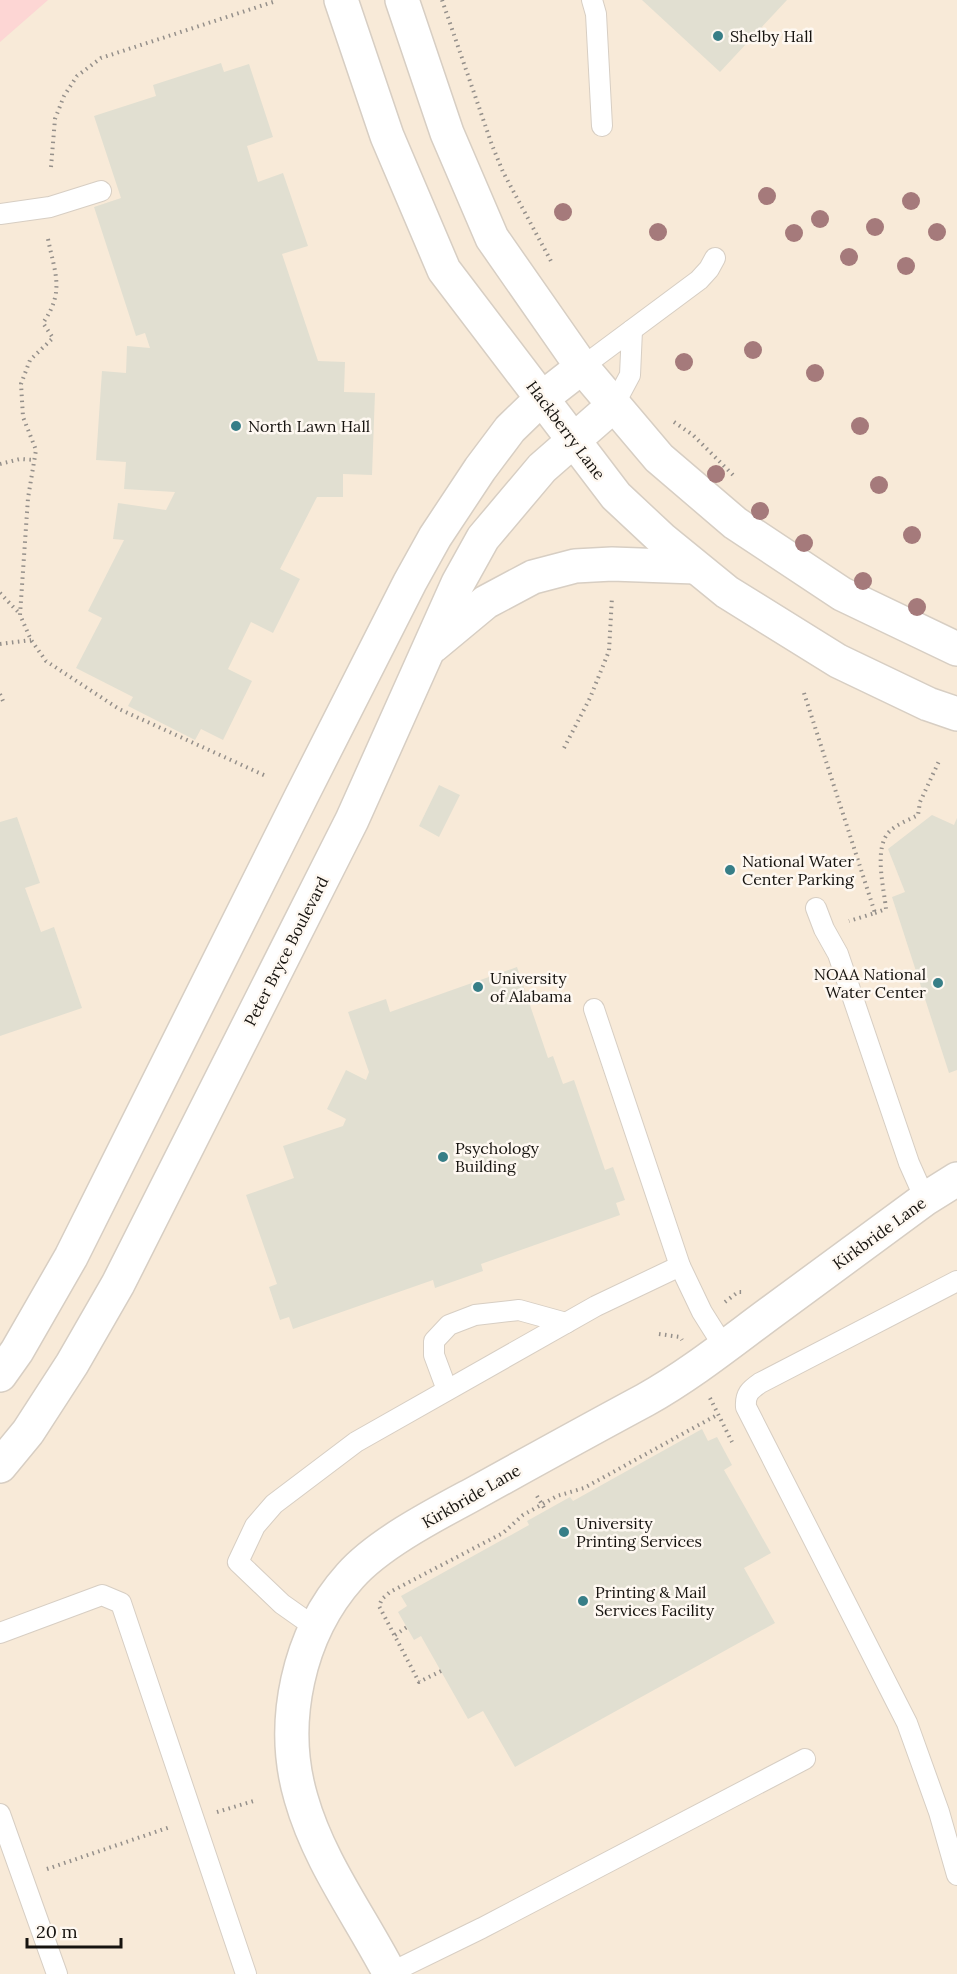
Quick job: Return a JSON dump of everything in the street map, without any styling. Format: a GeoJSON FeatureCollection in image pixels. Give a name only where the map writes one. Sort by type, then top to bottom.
{"type":"FeatureCollection","features":[{"type":"Feature","properties":{"kind":"street","name":"Hackberry Lane"},"geometry":{"type":"LineString","coordinates":[[340,0],[387,136],[444,270],[616,496],[662,539],[726,592],[838,661],[928,704],[957,714]]}},
{"type":"Feature","properties":{"kind":"street"},"geometry":{"type":"LineString","coordinates":[[402,0],[447,133],[492,238],[582,367],[659,458],[735,523],[842,594],[957,649]]}},
{"type":"Feature","properties":{"kind":"street"},"geometry":{"type":"LineString","coordinates":[[0,1375],[17,1351],[71,1257],[435,537],[480,469],[510,429],[541,399],[582,367]]}},
{"type":"Feature","properties":{"kind":"street","name":"Peter Bryce Boulevard"},"geometry":{"type":"LineString","coordinates":[[0,1466],[28,1432],[72,1364],[118,1284],[352,819],[458,583],[483,538],[542,468],[614,405]]}},
{"type":"Feature","properties":{"kind":"street"},"geometry":{"type":"LineString","coordinates":[[427,651],[486,602],[532,577],[584,565],[695,567]]}},
{"type":"Feature","properties":{"kind":"street","name":"Kirkbride Lane"},"geometry":{"type":"LineString","coordinates":[[390,1974],[314,1836],[294,1768],[291,1732],[295,1689],[316,1628],[332,1599],[350,1575],[374,1553],[442,1511],[649,1398],[724,1347],[926,1199],[957,1179]]}},
{"type":"Feature","properties":{"kind":"lane"},"geometry":{"type":"LineString","coordinates":[[592,0],[596,14],[602,126]]}},
{"type":"Feature","properties":{"kind":"lane"},"geometry":{"type":"LineString","coordinates":[[0,214],[50,207],[102,191]]}},
{"type":"Feature","properties":{"kind":"lane"},"geometry":{"type":"LineString","coordinates":[[582,367],[699,280],[715,258]]}},
{"type":"Feature","properties":{"kind":"lane"},"geometry":{"type":"LineString","coordinates":[[614,405],[630,375],[632,330]]}},
{"type":"Feature","properties":{"kind":"lane"},"geometry":{"type":"LineString","coordinates":[[816,908],[824,929],[838,954],[909,1163],[926,1199]]}},
{"type":"Feature","properties":{"kind":"lane"},"geometry":{"type":"LineString","coordinates":[[594,1009],[680,1266],[702,1312],[724,1347]]}},
{"type":"Feature","properties":{"kind":"lane"},"geometry":{"type":"LineString","coordinates":[[316,1628],[282,1604],[238,1562],[255,1526],[274,1504],[356,1442],[596,1306],[680,1266]]}},
{"type":"Feature","properties":{"kind":"lane"},"geometry":{"type":"LineString","coordinates":[[957,1281],[760,1383],[750,1390],[746,1398],[746,1407],[907,1723],[939,1812],[957,1875]]}},
{"type":"Feature","properties":{"kind":"lane"},"geometry":{"type":"LineString","coordinates":[[447,1390],[434,1354],[434,1341],[449,1325],[475,1315],[519,1310],[566,1323]]}},
{"type":"Feature","properties":{"kind":"lane"},"geometry":{"type":"LineString","coordinates":[[0,1633],[102,1595],[121,1603],[246,1974]]}},
{"type":"Feature","properties":{"kind":"lane"},"geometry":{"type":"LineString","coordinates":[[390,1974],[805,1759]]}},
{"type":"Feature","properties":{"kind":"lane"},"geometry":{"type":"LineString","coordinates":[[0,1815],[57,1974]]}},
{"type":"Feature","properties":{"kind":"path"},"geometry":{"type":"LineString","coordinates":[[442,0],[500,163],[516,198],[554,265]]}},
{"type":"Feature","properties":{"kind":"path"},"geometry":{"type":"LineString","coordinates":[[51,167],[55,119],[64,96],[77,76],[101,58],[276,1]]}},
{"type":"Feature","properties":{"kind":"path"},"geometry":{"type":"LineString","coordinates":[[21,615],[28,498],[36,450],[23,417],[21,384],[30,360],[53,338],[43,322],[53,308],[57,288],[48,239]]}},
{"type":"Feature","properties":{"kind":"path"},"geometry":{"type":"LineString","coordinates":[[668,419],[693,435],[735,477]]}},
{"type":"Feature","properties":{"kind":"path"},"geometry":{"type":"LineString","coordinates":[[0,464],[20,459],[35,460]]}},
{"type":"Feature","properties":{"kind":"path"},"geometry":{"type":"LineString","coordinates":[[0,593],[21,615],[31,640],[46,661],[119,709],[266,776]]}},
{"type":"Feature","properties":{"kind":"path"},"geometry":{"type":"LineString","coordinates":[[564,748],[590,698],[609,651],[612,596]]}},
{"type":"Feature","properties":{"kind":"path"},"geometry":{"type":"LineString","coordinates":[[0,644],[31,640]]}},
{"type":"Feature","properties":{"kind":"path"},"geometry":{"type":"LineString","coordinates":[[804,693],[875,913]]}},
{"type":"Feature","properties":{"kind":"path"},"geometry":{"type":"LineString","coordinates":[[0,694],[3,701],[0,702]]}},
{"type":"Feature","properties":{"kind":"path"},"geometry":{"type":"LineString","coordinates":[[846,922],[886,909],[880,857],[882,842],[890,831],[918,815],[920,802],[940,759]]}},
{"type":"Feature","properties":{"kind":"path"},"geometry":{"type":"LineString","coordinates":[[708,1394],[734,1446]]}},
{"type":"Feature","properties":{"kind":"path"},"geometry":{"type":"LineString","coordinates":[[441,1671],[419,1682],[379,1606],[382,1599],[503,1533],[523,1515],[556,1496],[584,1488],[717,1415]]}},
{"type":"Feature","properties":{"kind":"path"},"geometry":{"type":"LineString","coordinates":[[395,1635],[407,1627]]}},
{"type":"Feature","properties":{"kind":"path"},"geometry":{"type":"LineString","coordinates":[[21,1878],[257,1800]]}},
{"type":"Feature","properties":{"kind":"shaded area","name":"University of Alabama"},"geometry":{"type":"Polygon","coordinates":[[[0,0],[957,0],[957,1974],[0,1974],[0,0]]]}},
{"type":"Feature","properties":{"kind":"shaded area"},"geometry":{"type":"Polygon","coordinates":[[[0,0],[48,0],[0,42],[0,0]]]}},
{"type":"Feature","properties":{"kind":"building","name":"Shelby Hall"},"geometry":{"type":"Polygon","coordinates":[[[642,0],[787,0],[720,72],[642,0]]]}},
{"type":"Feature","properties":{"kind":"building","name":"North Lawn Hall"},"geometry":{"type":"Polygon","coordinates":[[[221,63],[224,72],[249,64],[273,137],[247,146],[258,182],[283,173],[308,246],[282,254],[318,361],[345,362],[344,392],[375,393],[372,475],[343,474],[343,497],[317,497],[280,569],[300,579],[273,633],[251,622],[228,669],[252,681],[223,740],[201,729],[195,740],[128,706],[133,697],[76,668],[102,618],[88,611],[124,540],[113,539],[118,503],[166,510],[175,492],[124,489],[126,462],[96,460],[102,371],[126,373],[127,346],[150,348],[145,333],[136,336],[94,207],[121,198],[94,116],[156,96],[153,85],[221,63]]]}},
{"type":"Feature","properties":{"kind":"building"},"geometry":{"type":"Polygon","coordinates":[[[439,785],[460,795],[439,837],[419,826],[439,785]]]}},
{"type":"Feature","properties":{"kind":"building","name":"NOAA National Water Center"},"geometry":{"type":"Polygon","coordinates":[[[932,815],[954,825],[957,818],[957,1070],[949,1073],[892,897],[905,892],[888,849],[932,815]]]}},
{"type":"Feature","properties":{"kind":"building"},"geometry":{"type":"Polygon","coordinates":[[[17,817],[40,883],[25,888],[41,932],[54,927],[82,1008],[0,1036],[0,822],[17,817]]]}},
{"type":"Feature","properties":{"kind":"building","name":"Psychology Building"},"geometry":{"type":"Polygon","coordinates":[[[517,967],[548,1058],[553,1056],[563,1084],[574,1080],[605,1170],[613,1167],[625,1200],[616,1203],[620,1215],[481,1264],[483,1271],[435,1288],[433,1280],[293,1329],[289,1317],[280,1320],[269,1287],[277,1284],[246,1195],[294,1178],[283,1146],[343,1126],[346,1119],[327,1109],[346,1070],[366,1080],[369,1072],[348,1012],[386,999],[390,1012],[517,967]]]}},
{"type":"Feature","properties":{"kind":"building","name":"Printing & Mail Services Facility"},"geometry":{"type":"Polygon","coordinates":[[[702,1429],[708,1441],[717,1437],[732,1465],[724,1470],[771,1553],[744,1568],[775,1623],[515,1767],[483,1711],[468,1719],[421,1636],[414,1640],[398,1612],[407,1606],[401,1596],[529,1525],[527,1521],[570,1497],[573,1501],[702,1429]]]}},
{"type":"Feature","properties":{"kind":"place","name":"Shelby Hall"},"geometry":{"type":"Point","coordinates":[718,36]}},
{"type":"Feature","properties":{"kind":"place","name":"North Lawn Hall"},"geometry":{"type":"Point","coordinates":[236,426]}},
{"type":"Feature","properties":{"kind":"place","name":"National Water Center Parking"},"geometry":{"type":"Point","coordinates":[730,870]}},
{"type":"Feature","properties":{"kind":"place","name":"NOAA National Water Center"},"geometry":{"type":"Point","coordinates":[938,983]}},
{"type":"Feature","properties":{"kind":"place","name":"University of Alabama"},"geometry":{"type":"Point","coordinates":[478,987]}},
{"type":"Feature","properties":{"kind":"place","name":"Psychology Building"},"geometry":{"type":"Point","coordinates":[443,1157]}},
{"type":"Feature","properties":{"kind":"place","name":"University Printing Services"},"geometry":{"type":"Point","coordinates":[564,1532]}},
{"type":"Feature","properties":{"kind":"place","name":"Printing & Mail Services Facility"},"geometry":{"type":"Point","coordinates":[583,1601]}}]}
